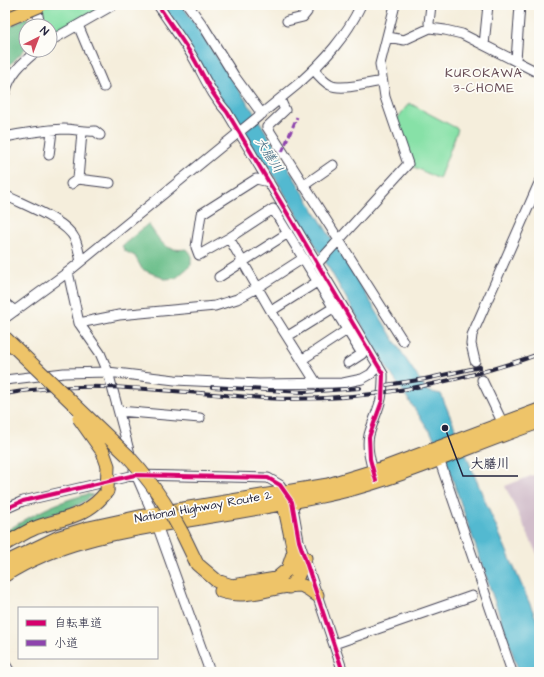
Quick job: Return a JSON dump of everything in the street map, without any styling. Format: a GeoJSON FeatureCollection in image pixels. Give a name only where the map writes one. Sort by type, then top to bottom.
{"type":"FeatureCollection","features":[{"type":"Feature","properties":{"kind":"highway"},"geometry":{"type":"LineString","coordinates":[[6,17],[11,5]]}},
{"type":"Feature","properties":{"kind":"highway"},"geometry":{"type":"LineString","coordinates":[[6,17],[42,5]]}},
{"type":"Feature","properties":{"kind":"highway"},"geometry":{"type":"LineString","coordinates":[[5,338],[128,456],[145,475],[164,500],[179,534],[189,565],[199,577],[215,590],[240,595],[299,585],[307,588],[317,595]]}},
{"type":"Feature","properties":{"kind":"highway"},"geometry":{"type":"LineString","coordinates":[[5,348],[79,418],[150,491],[197,564],[217,581],[232,586],[252,584],[276,579],[288,569],[294,551],[287,500]]}},
{"type":"Feature","properties":{"kind":"highway","name":"National Highway Route 2"},"geometry":{"type":"LineString","coordinates":[[5,563],[57,538],[89,528],[155,520],[287,500],[328,485],[374,476],[439,455],[465,443],[505,428],[539,410]]}},
{"type":"Feature","properties":{"kind":"highway"},"geometry":{"type":"LineString","coordinates":[[5,544],[34,529],[72,517],[89,509],[98,503],[107,491],[108,466],[106,459],[103,452],[79,418]]}},
{"type":"Feature","properties":{"kind":"highway","name":"National Highway Route 2"},"geometry":{"type":"LineString","coordinates":[[505,428],[539,422]]}},
{"type":"Feature","properties":{"kind":"highway","name":"National Highway Route 2"},"geometry":{"type":"LineString","coordinates":[[5,575],[17,567],[41,556],[83,541],[133,529],[155,520]]}},
{"type":"Feature","properties":{"kind":"highway"},"geometry":{"type":"LineString","coordinates":[[289,587],[296,580],[305,558]]}},
{"type":"Feature","properties":{"kind":"street"},"geometry":{"type":"LineString","coordinates":[[36,5],[38,18]]}},
{"type":"Feature","properties":{"kind":"street"},"geometry":{"type":"LineString","coordinates":[[58,36],[78,25],[100,9],[113,5]]}},
{"type":"Feature","properties":{"kind":"street"},"geometry":{"type":"LineString","coordinates":[[158,5],[192,56],[212,90],[215,100],[227,112],[303,240],[319,262],[383,374],[384,391],[382,401],[369,436],[370,459],[374,476]]}},
{"type":"Feature","properties":{"kind":"street"},"geometry":{"type":"LineString","coordinates":[[188,5],[260,115]]}},
{"type":"Feature","properties":{"kind":"street"},"geometry":{"type":"LineString","coordinates":[[287,21],[303,17],[307,12],[304,5]]}},
{"type":"Feature","properties":{"kind":"street"},"geometry":{"type":"LineString","coordinates":[[5,318],[68,272],[314,70],[330,54],[344,36],[362,5]]}},
{"type":"Feature","properties":{"kind":"street"},"geometry":{"type":"LineString","coordinates":[[319,262],[408,164],[385,97],[380,64],[388,37],[394,5]]}},
{"type":"Feature","properties":{"kind":"street"},"geometry":{"type":"LineString","coordinates":[[430,28],[429,22],[431,5]]}},
{"type":"Feature","properties":{"kind":"street"},"geometry":{"type":"LineString","coordinates":[[484,45],[488,5]]}},
{"type":"Feature","properties":{"kind":"street"},"geometry":{"type":"LineString","coordinates":[[516,60],[520,5]]}},
{"type":"Feature","properties":{"kind":"street"},"geometry":{"type":"LineString","coordinates":[[78,25],[104,87]]}},
{"type":"Feature","properties":{"kind":"street"},"geometry":{"type":"LineString","coordinates":[[388,37],[404,40],[430,28],[462,34],[516,60],[539,73]]}},
{"type":"Feature","properties":{"kind":"street"},"geometry":{"type":"LineString","coordinates":[[5,93],[9,79],[17,68],[29,58]]}},
{"type":"Feature","properties":{"kind":"street"},"geometry":{"type":"LineString","coordinates":[[314,70],[328,84],[333,86],[342,87],[382,80]]}},
{"type":"Feature","properties":{"kind":"street"},"geometry":{"type":"LineString","coordinates":[[280,99],[285,110],[267,127],[338,242],[403,341]]}},
{"type":"Feature","properties":{"kind":"street"},"geometry":{"type":"LineString","coordinates":[[5,137],[65,129],[82,132],[95,131],[100,135]]}},
{"type":"Feature","properties":{"kind":"street"},"geometry":{"type":"LineString","coordinates":[[49,155],[52,131]]}},
{"type":"Feature","properties":{"kind":"street"},"geometry":{"type":"LineString","coordinates":[[82,132],[75,181],[110,183]]}},
{"type":"Feature","properties":{"kind":"street"},"geometry":{"type":"LineString","coordinates":[[303,186],[333,165]]}},
{"type":"Feature","properties":{"kind":"street"},"geometry":{"type":"LineString","coordinates":[[269,182],[256,179],[201,214],[196,247],[199,255],[229,238],[273,209],[302,259],[362,354],[348,363]]}},
{"type":"Feature","properties":{"kind":"street"},"geometry":{"type":"LineString","coordinates":[[475,361],[471,344],[472,335],[539,183]]}},
{"type":"Feature","properties":{"kind":"street"},"geometry":{"type":"LineString","coordinates":[[5,195],[59,223],[69,231],[75,239],[81,260]]}},
{"type":"Feature","properties":{"kind":"street"},"geometry":{"type":"LineString","coordinates":[[219,277],[243,261],[290,236],[303,240]]}},
{"type":"Feature","properties":{"kind":"street"},"geometry":{"type":"LineString","coordinates":[[229,238],[257,288],[303,359],[317,384]]}},
{"type":"Feature","properties":{"kind":"street"},"geometry":{"type":"LineString","coordinates":[[79,323],[120,315],[215,306],[237,299],[302,259]]}},
{"type":"Feature","properties":{"kind":"street"},"geometry":{"type":"LineString","coordinates":[[68,272],[79,323],[100,353],[108,372],[135,475],[155,520],[210,672]]}},
{"type":"Feature","properties":{"kind":"street"},"geometry":{"type":"LineString","coordinates":[[271,311],[317,282]]}},
{"type":"Feature","properties":{"kind":"street"},"geometry":{"type":"LineString","coordinates":[[5,303],[15,311]]}},
{"type":"Feature","properties":{"kind":"street"},"geometry":{"type":"LineString","coordinates":[[288,336],[333,308]]}},
{"type":"Feature","properties":{"kind":"street"},"geometry":{"type":"LineString","coordinates":[[303,359],[347,330]]}},
{"type":"Feature","properties":{"kind":"street"},"geometry":{"type":"LineString","coordinates":[[5,380],[64,373],[108,372],[174,380],[259,384],[343,383],[362,379],[371,374],[378,365]]}},
{"type":"Feature","properties":{"kind":"street"},"geometry":{"type":"LineString","coordinates":[[482,380],[505,428]]}},
{"type":"Feature","properties":{"kind":"street"},"geometry":{"type":"LineString","coordinates":[[119,411],[200,418]]}},
{"type":"Feature","properties":{"kind":"street"},"geometry":{"type":"LineString","coordinates":[[439,455],[512,672]]}},
{"type":"Feature","properties":{"kind":"street"},"geometry":{"type":"LineString","coordinates":[[5,509],[23,501],[135,475],[268,478],[280,486],[287,500],[299,541],[343,672]]}},
{"type":"Feature","properties":{"kind":"street"},"geometry":{"type":"LineString","coordinates":[[334,644],[472,596]]}},
{"type":"Feature","properties":{"kind":"street"},"geometry":{"type":"LineString","coordinates":[[5,664],[10,672]]}},
{"type":"Feature","properties":{"kind":"shaded area"},"geometry":{"type":"Polygon","coordinates":[[[539,473],[539,558],[505,486],[539,473]]]}},
{"type":"Feature","properties":{"kind":"green space"},"geometry":{"type":"Polygon","coordinates":[[[40,5],[93,5],[97,11],[58,33],[58,18],[43,18],[40,5]]]}},
{"type":"Feature","properties":{"kind":"green space"},"geometry":{"type":"Polygon","coordinates":[[[18,22],[18,56],[5,70],[5,30],[18,22]]]}},
{"type":"Feature","properties":{"kind":"green space"},"geometry":{"type":"Polygon","coordinates":[[[409,103],[458,129],[439,179],[408,164],[394,123],[409,103]]]}},
{"type":"Feature","properties":{"kind":"green space"},"geometry":{"type":"Polygon","coordinates":[[[148,224],[163,244],[173,249],[187,249],[191,254],[191,265],[176,278],[165,279],[142,269],[135,256],[125,251],[122,246],[148,224]]]}},
{"type":"Feature","properties":{"kind":"green space"},"geometry":{"type":"Polygon","coordinates":[[[88,494],[93,495],[80,504],[43,517],[5,537],[5,532],[35,514],[65,501],[88,494]]]}},
{"type":"Feature","properties":{"kind":"water"},"geometry":{"type":"Polygon","coordinates":[[[162,5],[182,5],[253,111],[407,361],[427,391],[441,394],[485,501],[539,625],[539,672],[519,672],[448,466],[433,436],[385,365],[269,168],[262,165],[162,5]]]}},
{"type":"Feature","properties":{"kind":"tunnel"},"geometry":{"type":"LineString","coordinates":[[475,361],[482,380]]}},
{"type":"Feature","properties":{"kind":"railway"},"geometry":{"type":"LineString","coordinates":[[5,394],[37,389],[102,387],[166,390],[264,398],[334,398],[403,390],[438,383],[472,375],[539,354]]}},
{"type":"Feature","properties":{"kind":"railway"},"geometry":{"type":"LineString","coordinates":[[386,385],[425,379],[480,367]]}},
{"type":"Feature","properties":{"kind":"railway"},"geometry":{"type":"LineString","coordinates":[[212,387],[304,392],[360,388]]}},
{"type":"Feature","properties":{"kind":"marked path"},"geometry":{"type":"LineString","coordinates":[[282,152],[297,117]]}},
{"type":"Feature","properties":{"kind":"cycle path"},"geometry":{"type":"LineString","coordinates":[[158,5],[193,57],[213,93],[227,112],[383,374],[382,401],[369,437],[370,459],[376,481]]}},
{"type":"Feature","properties":{"kind":"cycle path"},"geometry":{"type":"LineString","coordinates":[[5,509],[23,501],[135,475],[268,478],[280,485],[292,502],[299,541],[343,672]]}},
{"type":"Feature","properties":{"kind":"place","name":"大膳川"},"geometry":{"type":"Point","coordinates":[445,428]}},
{"type":"Feature","properties":{"kind":"district","name":"KUROKAWA 3-CHOME"},"geometry":{"type":"Point","coordinates":[484,80]}}]}
